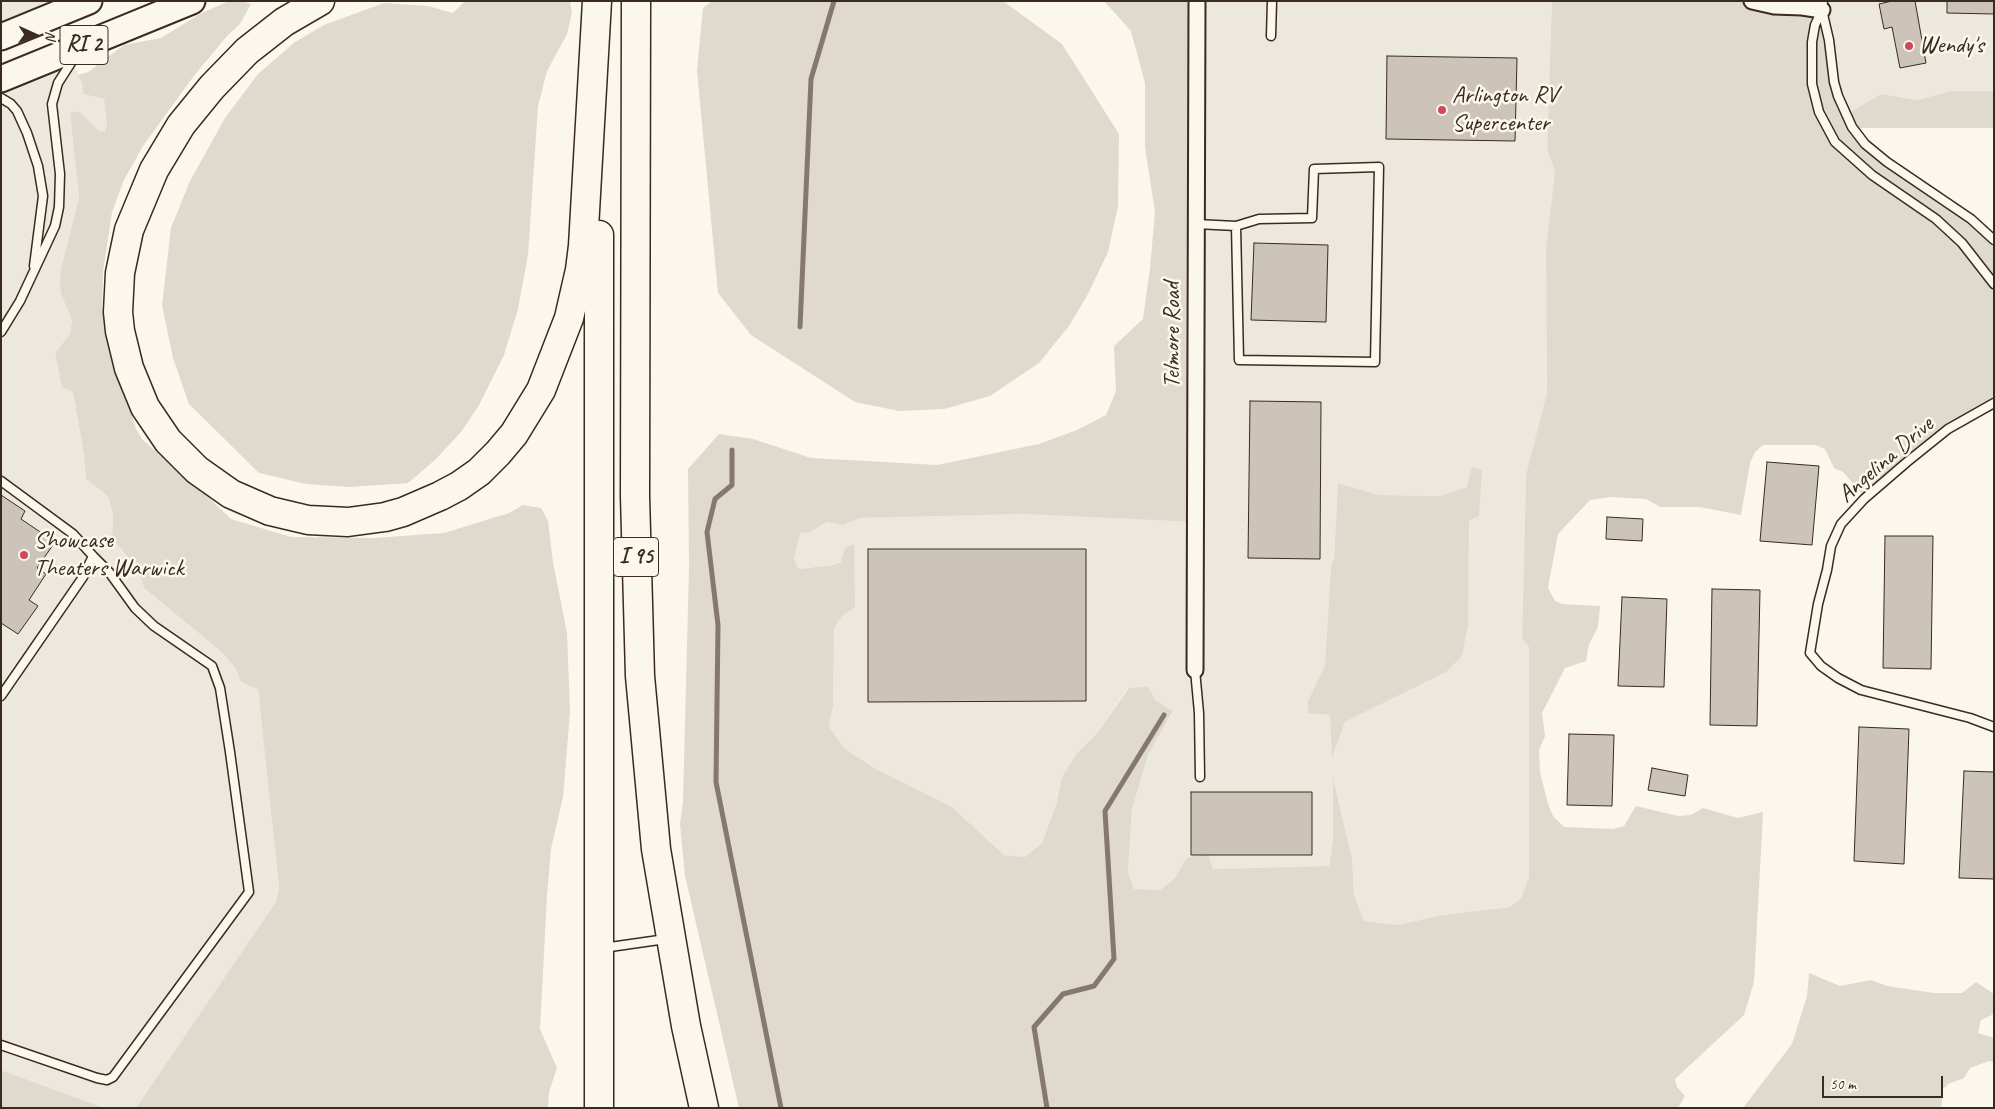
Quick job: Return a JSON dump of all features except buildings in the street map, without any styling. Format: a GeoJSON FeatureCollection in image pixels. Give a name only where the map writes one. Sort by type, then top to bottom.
{"type":"FeatureCollection","features":[{"type":"Feature","properties":{"kind":"highway"},"geometry":{"type":"LineString","coordinates":[[320,1],[284,22],[247,51],[207,93],[176,132],[154,170],[129,230],[120,273],[118,312],[120,331],[129,368],[145,406],[168,441],[197,470],[231,494],[270,511],[308,520],[348,522],[384,517],[403,512],[431,501],[459,486],[478,472],[498,453],[514,434],[541,390],[569,318],[580,270],[598,1]]}},
{"type":"Feature","properties":{"kind":"highway","name":"I 95"},"geometry":{"type":"LineString","coordinates":[[598,1],[599,1108]]}},
{"type":"Feature","properties":{"kind":"highway","name":"I 95"},"geometry":{"type":"LineString","coordinates":[[636,1],[636,595],[640,676],[646,761],[656,849],[686,1026],[704,1108]]}},
{"type":"Feature","properties":{"kind":"main road","name":"RI 2"},"geometry":{"type":"LineString","coordinates":[[1,37],[89,1]]}},
{"type":"Feature","properties":{"kind":"main road","name":"RI 2"},"geometry":{"type":"LineString","coordinates":[[1,79],[192,1]]}},
{"type":"Feature","properties":{"kind":"street","name":"Telmore Road"},"geometry":{"type":"LineString","coordinates":[[1195,670],[1197,1]]}},
{"type":"Feature","properties":{"kind":"street"},"geometry":{"type":"LineString","coordinates":[[1752,1],[1774,6],[1823,6]]}},
{"type":"Feature","properties":{"kind":"lane"},"geometry":{"type":"LineString","coordinates":[[1271,36],[1272,1]]}},
{"type":"Feature","properties":{"kind":"lane"},"geometry":{"type":"LineString","coordinates":[[1823,6],[1828,30],[1834,82],[1845,113],[1856,133],[1865,144],[1887,162],[1971,219],[1994,240]]}},
{"type":"Feature","properties":{"kind":"lane"},"geometry":{"type":"LineString","coordinates":[[1823,6],[1815,25],[1812,42],[1812,84],[1819,112],[1835,142],[1872,176],[1936,219],[1962,243],[1994,284]]}},
{"type":"Feature","properties":{"kind":"lane"},"geometry":{"type":"LineString","coordinates":[[1,332],[33,275],[55,226],[59,207],[60,174],[52,117],[54,93],[64,72],[87,44]]}},
{"type":"Feature","properties":{"kind":"lane"},"geometry":{"type":"LineString","coordinates":[[1,98],[11,104],[27,134],[41,180],[42,211],[33,275]]}},
{"type":"Feature","properties":{"kind":"lane"},"geometry":{"type":"LineString","coordinates":[[1196,224],[1236,226],[1259,219],[1312,218],[1314,169],[1379,167],[1375,362],[1239,360],[1236,226]]}},
{"type":"Feature","properties":{"kind":"lane","name":"Angelina Drive"},"geometry":{"type":"LineString","coordinates":[[1994,403],[1948,429],[1864,499],[1841,524],[1831,546],[1818,604],[1810,653],[1821,666],[1838,678],[1861,690],[1970,718],[1994,727]]}},
{"type":"Feature","properties":{"kind":"lane"},"geometry":{"type":"LineString","coordinates":[[1,481],[73,534],[109,572],[135,608],[154,626],[212,666],[220,688],[249,892],[113,1077],[107,1080],[97,1078],[1,1045]]}},
{"type":"Feature","properties":{"kind":"lane"},"geometry":{"type":"LineString","coordinates":[[1,696],[83,577],[93,556]]}},
{"type":"Feature","properties":{"kind":"lane"},"geometry":{"type":"LineString","coordinates":[[1195,670],[1199,713],[1200,777]]}},
{"type":"Feature","properties":{"kind":"lane"},"geometry":{"type":"LineString","coordinates":[[599,949],[670,938]]}},
{"type":"Feature","properties":{"kind":"shaded area"},"geometry":{"type":"Polygon","coordinates":[[[1,1],[80,1],[1,30],[1,1]]]}},
{"type":"Feature","properties":{"kind":"shaded area"},"geometry":{"type":"Polygon","coordinates":[[[229,1],[242,1],[251,4],[240,24],[227,36],[193,77],[143,146],[124,180],[112,212],[103,272],[102,308],[115,358],[136,429],[142,439],[231,519],[291,537],[374,538],[444,533],[509,513],[523,505],[541,508],[548,521],[553,562],[567,633],[570,712],[563,797],[551,849],[547,895],[540,1029],[557,1068],[549,1092],[548,1108],[136,1108],[276,902],[279,887],[258,689],[241,682],[236,669],[223,653],[144,588],[138,569],[112,538],[113,515],[108,496],[86,479],[84,455],[73,392],[62,387],[55,353],[70,334],[72,320],[61,294],[60,285],[61,268],[79,198],[70,113],[79,111],[99,131],[105,132],[107,124],[104,99],[83,94],[82,83],[78,75],[88,72],[124,45],[161,38],[200,14],[229,1]]]}},
{"type":"Feature","properties":{"kind":"shaded area"},"geometry":{"type":"Polygon","coordinates":[[[465,1],[570,1],[572,13],[567,34],[547,71],[538,106],[528,255],[518,309],[504,355],[478,407],[461,432],[435,460],[408,483],[350,487],[306,484],[259,473],[189,404],[173,358],[162,305],[171,228],[190,181],[225,118],[258,74],[295,42],[324,25],[384,3],[428,6],[453,13],[465,1]]]}},
{"type":"Feature","properties":{"kind":"shaded area"},"geometry":{"type":"Polygon","coordinates":[[[712,1],[1003,1],[1062,44],[1119,134],[1118,206],[1108,252],[1088,294],[1069,326],[1039,363],[990,396],[944,409],[899,411],[855,402],[751,335],[718,293],[697,71],[703,8],[712,1]]]}},
{"type":"Feature","properties":{"kind":"shaded area"},"geometry":{"type":"Polygon","coordinates":[[[1104,1],[1197,1],[1194,522],[1024,514],[860,518],[843,525],[827,522],[810,532],[800,533],[794,559],[799,569],[833,565],[841,562],[845,548],[854,544],[855,607],[842,616],[834,629],[833,706],[829,727],[845,749],[876,769],[952,807],[1004,855],[1025,857],[1042,843],[1056,805],[1062,777],[1077,753],[1098,732],[1129,688],[1148,687],[1156,701],[1173,711],[1148,755],[1132,809],[1128,872],[1134,889],[1160,890],[1175,878],[1186,858],[1208,853],[1213,869],[1329,866],[1333,839],[1333,777],[1352,859],[1354,895],[1364,921],[1398,925],[1443,915],[1510,907],[1521,898],[1529,877],[1529,647],[1522,638],[1526,475],[1547,392],[1546,247],[1555,172],[1547,148],[1552,1],[1824,1],[1836,86],[1848,112],[1881,94],[1917,100],[1951,91],[1994,91],[1994,128],[1858,128],[1860,135],[1869,146],[1994,238],[1994,403],[1951,429],[1864,496],[1843,472],[1834,468],[1825,449],[1815,445],[1763,445],[1755,452],[1750,463],[1741,515],[1700,507],[1660,507],[1646,499],[1611,497],[1590,500],[1558,534],[1548,588],[1555,601],[1562,604],[1600,606],[1598,627],[1589,644],[1586,661],[1565,668],[1542,713],[1545,736],[1539,750],[1540,772],[1553,816],[1564,827],[1613,829],[1624,826],[1636,806],[1678,816],[1691,815],[1703,808],[1738,818],[1763,812],[1754,982],[1744,1015],[1675,1079],[1677,1087],[1685,1096],[1678,1108],[739,1108],[685,876],[680,824],[683,802],[689,567],[688,469],[719,434],[753,439],[811,458],[937,465],[1039,444],[1077,430],[1106,415],[1116,391],[1114,346],[1143,319],[1155,212],[1145,147],[1145,83],[1131,31],[1104,1]]]}},
{"type":"Feature","properties":{"kind":"shaded area"},"geometry":{"type":"Polygon","coordinates":[[[1197,1],[1552,1],[1547,147],[1555,172],[1546,247],[1547,392],[1526,475],[1522,638],[1529,647],[1529,877],[1521,898],[1510,907],[1443,915],[1398,925],[1364,921],[1354,895],[1352,859],[1334,780],[1333,839],[1329,866],[1213,869],[1208,853],[1186,858],[1175,878],[1160,890],[1134,889],[1128,872],[1132,809],[1148,755],[1173,712],[1128,688],[1098,732],[1077,753],[1062,777],[1056,805],[1042,843],[1025,857],[1004,855],[952,807],[876,769],[845,749],[829,727],[833,706],[834,629],[842,616],[841,562],[833,565],[799,569],[794,559],[800,533],[810,532],[827,522],[843,525],[860,518],[1024,514],[1194,522],[1197,1]],[[1338,483],[1325,665],[1308,701],[1309,713],[1330,715],[1333,756],[1345,722],[1446,672],[1467,547],[1469,520],[1467,487],[1440,496],[1379,495],[1338,483]]]}},
{"type":"Feature","properties":{"kind":"shaded area"},"geometry":{"type":"Polygon","coordinates":[[[1824,1],[1994,1],[1994,91],[1951,91],[1917,100],[1881,94],[1851,113],[1848,112],[1836,86],[1824,1]]]}},
{"type":"Feature","properties":{"kind":"shaded area"},"geometry":{"type":"Polygon","coordinates":[[[65,46],[82,83],[83,94],[104,99],[107,124],[105,133],[99,131],[79,111],[70,113],[79,198],[61,268],[61,294],[72,320],[70,334],[55,353],[62,387],[73,392],[84,455],[86,479],[108,496],[113,515],[112,538],[138,569],[144,588],[223,653],[236,669],[241,682],[258,688],[279,887],[276,903],[136,1108],[104,1108],[1,1070],[1,70],[65,46]]]}},
{"type":"Feature","properties":{"kind":"shaded area"},"geometry":{"type":"Polygon","coordinates":[[[1472,467],[1482,470],[1479,516],[1469,521],[1468,624],[1462,656],[1446,672],[1345,722],[1332,758],[1330,715],[1308,713],[1308,701],[1325,665],[1338,483],[1379,495],[1440,496],[1467,487],[1472,467]]]}},
{"type":"Feature","properties":{"kind":"shaded area"},"geometry":{"type":"Polygon","coordinates":[[[1809,973],[1840,986],[1871,980],[1887,986],[1934,993],[1962,993],[1976,982],[1994,994],[1994,1014],[1981,1020],[1978,1033],[1994,1038],[1994,1062],[1989,1061],[1970,1068],[1964,1078],[1948,1084],[1943,1089],[1941,1108],[1743,1108],[1792,1044],[1807,996],[1809,973]]]}},
{"type":"Feature","properties":{"kind":"shaded area"},"geometry":{"type":"Polygon","coordinates":[[[1,1070],[104,1108],[1,1108],[1,1070]]]}},
{"type":"Feature","properties":{"kind":"waterway"},"geometry":{"type":"LineString","coordinates":[[800,327],[811,79],[834,1]]}},
{"type":"Feature","properties":{"kind":"waterway"},"geometry":{"type":"LineString","coordinates":[[732,450],[732,485],[715,499],[707,532],[718,625],[716,782],[781,1108]]}},
{"type":"Feature","properties":{"kind":"waterway"},"geometry":{"type":"LineString","coordinates":[[1047,1108],[1034,1027],[1063,994],[1094,986],[1114,959],[1105,811],[1164,715]]}},
{"type":"Feature","properties":{"kind":"place","name":"Wendy's"},"geometry":{"type":"Point","coordinates":[1909,46]}},
{"type":"Feature","properties":{"kind":"place","name":"Arlington RV Supercenter"},"geometry":{"type":"Point","coordinates":[1442,110]}},
{"type":"Feature","properties":{"kind":"place","name":"Showcase Theaters Warwick"},"geometry":{"type":"Point","coordinates":[24,555]}}]}
